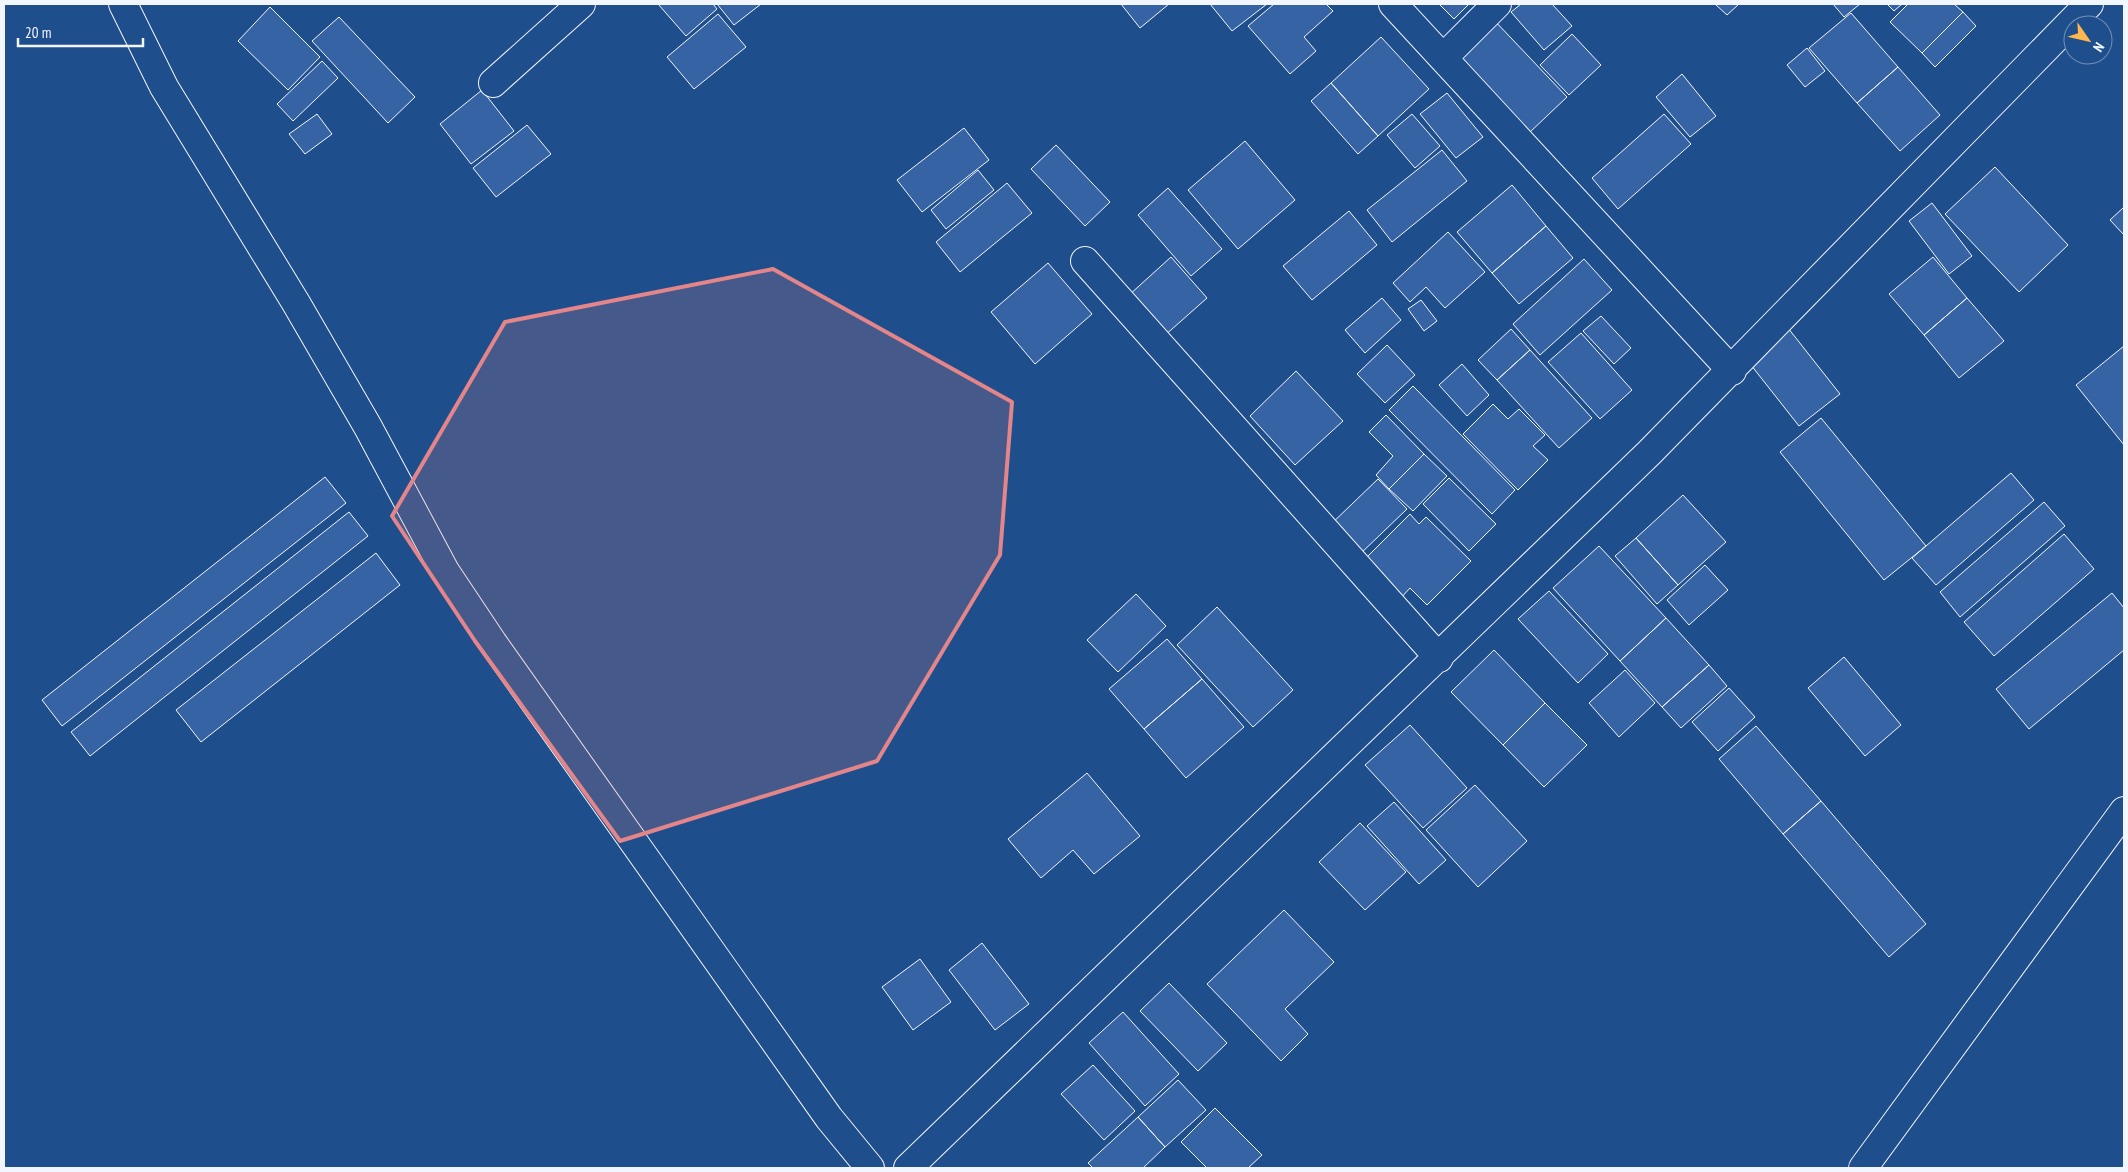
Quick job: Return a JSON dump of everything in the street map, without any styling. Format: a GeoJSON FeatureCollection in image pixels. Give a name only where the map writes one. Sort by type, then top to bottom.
{"type":"FeatureCollection","features":[{"type":"Feature","properties":{"kind":"street"},"geometry":{"type":"LineString","coordinates":[[123,4],[164,88],[291,295],[368,427],[445,571],[493,643],[812,1094],[870,1168]]}},
{"type":"Feature","properties":{"kind":"street"},"geometry":{"type":"LineString","coordinates":[[493,83],[581,4]]}},
{"type":"Feature","properties":{"kind":"street"},"geometry":{"type":"LineString","coordinates":[[1393,4],[1732,371]]}},
{"type":"Feature","properties":{"kind":"street"},"geometry":{"type":"LineString","coordinates":[[1443,58],[1497,4]]}},
{"type":"Feature","properties":{"kind":"street"},"geometry":{"type":"LineString","coordinates":[[908,1168],[1439,658],[1732,371],[2089,4]]}},
{"type":"Feature","properties":{"kind":"street"},"geometry":{"type":"LineString","coordinates":[[1085,261],[1439,658]]}},
{"type":"Feature","properties":{"kind":"street"},"geometry":{"type":"LineString","coordinates":[[1863,1168],[2124,811]]}},
{"type":"Feature","properties":{"kind":"highlighted area"},"geometry":{"type":"Polygon","coordinates":[[[773,269],[1012,402],[1000,555],[877,761],[620,841],[475,641],[392,516],[505,322],[773,269]]]}},
{"type":"Feature","properties":{"kind":"building"},"geometry":{"type":"Polygon","coordinates":[[[658,4],[713,4],[717,9],[686,36],[658,4]]]}},
{"type":"Feature","properties":{"kind":"building"},"geometry":{"type":"Polygon","coordinates":[[[717,4],[761,4],[734,25],[717,4]]]}},
{"type":"Feature","properties":{"kind":"building"},"geometry":{"type":"Polygon","coordinates":[[[1121,4],[1169,4],[1140,28],[1121,4]]]}},
{"type":"Feature","properties":{"kind":"building"},"geometry":{"type":"Polygon","coordinates":[[[1210,4],[1267,4],[1232,31],[1210,4]]]}},
{"type":"Feature","properties":{"kind":"building"},"geometry":{"type":"Polygon","coordinates":[[[1274,4],[1326,4],[1333,11],[1304,37],[1316,51],[1290,74],[1248,26],[1274,4]]]}},
{"type":"Feature","properties":{"kind":"building"},"geometry":{"type":"Polygon","coordinates":[[[1439,4],[1469,4],[1454,19],[1439,4]]]}},
{"type":"Feature","properties":{"kind":"building"},"geometry":{"type":"Polygon","coordinates":[[[1521,4],[1552,4],[1572,26],[1544,50],[1511,12],[1521,4]]]}},
{"type":"Feature","properties":{"kind":"building"},"geometry":{"type":"Polygon","coordinates":[[[1715,4],[1739,4],[1727,15],[1715,4]]]}},
{"type":"Feature","properties":{"kind":"building"},"geometry":{"type":"Polygon","coordinates":[[[1833,4],[1860,4],[1844,17],[1833,4]]]}},
{"type":"Feature","properties":{"kind":"building"},"geometry":{"type":"Polygon","coordinates":[[[1887,4],[1902,4],[1894,11],[1887,4]]]}},
{"type":"Feature","properties":{"kind":"building"},"geometry":{"type":"Polygon","coordinates":[[[1908,4],[1954,4],[1963,12],[1922,53],[1890,22],[1908,4]]]}},
{"type":"Feature","properties":{"kind":"building"},"geometry":{"type":"Polygon","coordinates":[[[270,7],[320,57],[288,90],[238,41],[270,7]]]}},
{"type":"Feature","properties":{"kind":"building"},"geometry":{"type":"Polygon","coordinates":[[[1963,12],[1976,26],[1935,67],[1922,53],[1963,12]]]}},
{"type":"Feature","properties":{"kind":"building"},"geometry":{"type":"Polygon","coordinates":[[[1851,13],[1898,67],[1857,103],[1809,48],[1851,13]]]}},
{"type":"Feature","properties":{"kind":"building"},"geometry":{"type":"Polygon","coordinates":[[[718,14],[746,47],[694,89],[667,57],[718,14]]]}},
{"type":"Feature","properties":{"kind":"building"},"geometry":{"type":"Polygon","coordinates":[[[339,17],[415,97],[388,123],[312,41],[339,17]]]}},
{"type":"Feature","properties":{"kind":"building"},"geometry":{"type":"Polygon","coordinates":[[[1493,19],[1567,97],[1529,133],[1455,55],[1493,19]]]}},
{"type":"Feature","properties":{"kind":"building"},"geometry":{"type":"Polygon","coordinates":[[[1572,34],[1601,65],[1569,95],[1540,65],[1572,34]]]}},
{"type":"Feature","properties":{"kind":"building"},"geometry":{"type":"Polygon","coordinates":[[[1381,37],[1429,89],[1378,136],[1331,83],[1381,37]]]}},
{"type":"Feature","properties":{"kind":"building"},"geometry":{"type":"Polygon","coordinates":[[[1807,48],[1825,71],[1805,87],[1787,65],[1807,48]]]}},
{"type":"Feature","properties":{"kind":"building"},"geometry":{"type":"Polygon","coordinates":[[[322,61],[338,78],[293,121],[277,104],[322,61]]]}},
{"type":"Feature","properties":{"kind":"building"},"geometry":{"type":"Polygon","coordinates":[[[1898,67],[1940,115],[1900,151],[1857,103],[1898,67]]]}},
{"type":"Feature","properties":{"kind":"building"},"geometry":{"type":"Polygon","coordinates":[[[1682,74],[1716,116],[1690,137],[1656,97],[1682,74]]]}},
{"type":"Feature","properties":{"kind":"building"},"geometry":{"type":"Polygon","coordinates":[[[1331,83],[1378,136],[1358,154],[1311,101],[1331,83]]]}},
{"type":"Feature","properties":{"kind":"building"},"geometry":{"type":"Polygon","coordinates":[[[482,90],[514,131],[471,164],[440,124],[482,90]]]}},
{"type":"Feature","properties":{"kind":"building"},"geometry":{"type":"Polygon","coordinates":[[[1447,93],[1483,137],[1456,158],[1420,114],[1447,93]]]}},
{"type":"Feature","properties":{"kind":"building"},"geometry":{"type":"Polygon","coordinates":[[[317,114],[332,134],[305,154],[289,134],[317,114]]]}},
{"type":"Feature","properties":{"kind":"building"},"geometry":{"type":"Polygon","coordinates":[[[1412,114],[1440,146],[1415,168],[1387,135],[1412,114]]]}},
{"type":"Feature","properties":{"kind":"building"},"geometry":{"type":"Polygon","coordinates":[[[1664,114],[1691,144],[1618,209],[1592,178],[1664,114]]]}},
{"type":"Feature","properties":{"kind":"building"},"geometry":{"type":"Polygon","coordinates":[[[527,125],[551,154],[496,197],[473,168],[527,125]]]}},
{"type":"Feature","properties":{"kind":"building"},"geometry":{"type":"Polygon","coordinates":[[[964,128],[989,160],[922,212],[897,180],[964,128]]]}},
{"type":"Feature","properties":{"kind":"building"},"geometry":{"type":"Polygon","coordinates":[[[1245,141],[1295,200],[1238,249],[1188,190],[1245,141]]]}},
{"type":"Feature","properties":{"kind":"building"},"geometry":{"type":"Polygon","coordinates":[[[1056,145],[1110,202],[1085,226],[1031,169],[1056,145]]]}},
{"type":"Feature","properties":{"kind":"building"},"geometry":{"type":"Polygon","coordinates":[[[1442,150],[1467,181],[1392,242],[1367,210],[1442,150]]]}},
{"type":"Feature","properties":{"kind":"building"},"geometry":{"type":"Polygon","coordinates":[[[1995,167],[2068,245],[2019,292],[1945,214],[1995,167]]]}},
{"type":"Feature","properties":{"kind":"building"},"geometry":{"type":"Polygon","coordinates":[[[978,170],[994,190],[946,229],[931,210],[978,170]]]}},
{"type":"Feature","properties":{"kind":"building"},"geometry":{"type":"Polygon","coordinates":[[[1007,183],[1032,213],[960,272],[936,242],[1007,183]]]}},
{"type":"Feature","properties":{"kind":"building"},"geometry":{"type":"Polygon","coordinates":[[[1512,185],[1546,226],[1492,273],[1457,232],[1512,185]]]}},
{"type":"Feature","properties":{"kind":"building"},"geometry":{"type":"Polygon","coordinates":[[[1168,188],[1222,249],[1191,276],[1138,215],[1168,188]]]}},
{"type":"Feature","properties":{"kind":"building"},"geometry":{"type":"Polygon","coordinates":[[[1932,203],[1972,256],[1949,274],[1909,221],[1932,203]]]}},
{"type":"Feature","properties":{"kind":"building"},"geometry":{"type":"Polygon","coordinates":[[[2124,207],[2124,235],[2110,220],[2124,207]]]}},
{"type":"Feature","properties":{"kind":"building"},"geometry":{"type":"Polygon","coordinates":[[[1349,211],[1377,245],[1312,300],[1283,266],[1349,211]]]}},
{"type":"Feature","properties":{"kind":"building"},"geometry":{"type":"Polygon","coordinates":[[[1546,226],[1573,258],[1519,304],[1492,273],[1546,226]]]}},
{"type":"Feature","properties":{"kind":"building"},"geometry":{"type":"Polygon","coordinates":[[[1448,232],[1485,272],[1445,308],[1426,287],[1410,302],[1393,283],[1448,232]]]}},
{"type":"Feature","properties":{"kind":"building"},"geometry":{"type":"Polygon","coordinates":[[[1171,257],[1207,298],[1163,337],[1128,296],[1171,257]]]}},
{"type":"Feature","properties":{"kind":"building"},"geometry":{"type":"Polygon","coordinates":[[[1933,257],[1967,298],[1924,335],[1889,294],[1933,257]]]}},
{"type":"Feature","properties":{"kind":"building"},"geometry":{"type":"Polygon","coordinates":[[[1584,259],[1612,290],[1540,355],[1513,324],[1584,259]]]}},
{"type":"Feature","properties":{"kind":"building"},"geometry":{"type":"Polygon","coordinates":[[[1048,263],[1092,314],[1035,364],[991,312],[1048,263]]]}},
{"type":"Feature","properties":{"kind":"building"},"geometry":{"type":"Polygon","coordinates":[[[1382,298],[1401,320],[1365,353],[1345,330],[1382,298]]]}},
{"type":"Feature","properties":{"kind":"building"},"geometry":{"type":"Polygon","coordinates":[[[1967,298],[2004,341],[1959,378],[1924,335],[1967,298]]]}},
{"type":"Feature","properties":{"kind":"building"},"geometry":{"type":"Polygon","coordinates":[[[1421,300],[1437,321],[1424,331],[1408,309],[1421,300]]]}},
{"type":"Feature","properties":{"kind":"building"},"geometry":{"type":"Polygon","coordinates":[[[1601,316],[1631,348],[1614,364],[1583,331],[1601,316]]]}},
{"type":"Feature","properties":{"kind":"building"},"geometry":{"type":"Polygon","coordinates":[[[1788,328],[1840,394],[1799,426],[1747,360],[1788,328]]]}},
{"type":"Feature","properties":{"kind":"building"},"geometry":{"type":"Polygon","coordinates":[[[1511,329],[1530,350],[1497,380],[1478,360],[1511,329]]]}},
{"type":"Feature","properties":{"kind":"building"},"geometry":{"type":"Polygon","coordinates":[[[1581,333],[1632,390],[1600,419],[1548,362],[1581,333]]]}},
{"type":"Feature","properties":{"kind":"building"},"geometry":{"type":"Polygon","coordinates":[[[1387,345],[1415,375],[1385,403],[1357,374],[1387,345]]]}},
{"type":"Feature","properties":{"kind":"building"},"geometry":{"type":"Polygon","coordinates":[[[2124,346],[2124,445],[2076,385],[2124,346]]]}},
{"type":"Feature","properties":{"kind":"building"},"geometry":{"type":"Polygon","coordinates":[[[1530,350],[1592,418],[1559,448],[1497,380],[1530,350]]]}},
{"type":"Feature","properties":{"kind":"building"},"geometry":{"type":"Polygon","coordinates":[[[1462,364],[1489,395],[1467,416],[1439,385],[1462,364]]]}},
{"type":"Feature","properties":{"kind":"building"},"geometry":{"type":"Polygon","coordinates":[[[1296,371],[1343,421],[1295,465],[1250,416],[1296,371]]]}},
{"type":"Feature","properties":{"kind":"building"},"geometry":{"type":"Polygon","coordinates":[[[1413,386],[1515,490],[1492,514],[1389,410],[1413,386]]]}},
{"type":"Feature","properties":{"kind":"building"},"geometry":{"type":"Polygon","coordinates":[[[1493,404],[1508,419],[1519,409],[1545,435],[1533,446],[1548,460],[1518,490],[1463,434],[1493,404]]]}},
{"type":"Feature","properties":{"kind":"building"},"geometry":{"type":"Polygon","coordinates":[[[1386,415],[1424,454],[1389,489],[1376,475],[1393,456],[1369,432],[1386,415]]]}},
{"type":"Feature","properties":{"kind":"building"},"geometry":{"type":"Polygon","coordinates":[[[1821,418],[1926,546],[1884,580],[1780,452],[1821,418]]]}},
{"type":"Feature","properties":{"kind":"building"},"geometry":{"type":"Polygon","coordinates":[[[1424,454],[1447,476],[1413,511],[1389,489],[1424,454]]]}},
{"type":"Feature","properties":{"kind":"building"},"geometry":{"type":"Polygon","coordinates":[[[2011,473],[2034,500],[1936,585],[1912,558],[2011,473]]]}},
{"type":"Feature","properties":{"kind":"building"},"geometry":{"type":"Polygon","coordinates":[[[325,477],[346,503],[62,726],[42,700],[325,477]]]}},
{"type":"Feature","properties":{"kind":"building"},"geometry":{"type":"Polygon","coordinates":[[[1449,478],[1496,524],[1469,551],[1423,504],[1449,478]]]}},
{"type":"Feature","properties":{"kind":"building"},"geometry":{"type":"Polygon","coordinates":[[[1378,479],[1407,509],[1357,557],[1328,527],[1378,479]]]}},
{"type":"Feature","properties":{"kind":"building"},"geometry":{"type":"Polygon","coordinates":[[[1683,495],[1726,542],[1678,585],[1636,538],[1683,495]]]}},
{"type":"Feature","properties":{"kind":"building"},"geometry":{"type":"Polygon","coordinates":[[[2044,502],[2065,526],[1960,617],[1940,592],[2044,502]]]}},
{"type":"Feature","properties":{"kind":"building"},"geometry":{"type":"Polygon","coordinates":[[[349,512],[368,536],[90,756],[71,732],[349,512]]]}},
{"type":"Feature","properties":{"kind":"building"},"geometry":{"type":"Polygon","coordinates":[[[1410,514],[1419,524],[1426,517],[1471,561],[1427,605],[1410,588],[1399,600],[1362,562],[1410,514]]]}},
{"type":"Feature","properties":{"kind":"building"},"geometry":{"type":"Polygon","coordinates":[[[2064,534],[2094,569],[1994,656],[1964,622],[2064,534]]]}},
{"type":"Feature","properties":{"kind":"building"},"geometry":{"type":"Polygon","coordinates":[[[1636,538],[1678,585],[1657,604],[1615,556],[1636,538]]]}},
{"type":"Feature","properties":{"kind":"building"},"geometry":{"type":"Polygon","coordinates":[[[1599,546],[1666,618],[1620,661],[1553,588],[1599,546]]]}},
{"type":"Feature","properties":{"kind":"building"},"geometry":{"type":"Polygon","coordinates":[[[376,553],[400,585],[201,742],[176,710],[376,553]]]}},
{"type":"Feature","properties":{"kind":"building"},"geometry":{"type":"Polygon","coordinates":[[[1705,565],[1728,590],[1689,625],[1667,600],[1705,565]]]}},
{"type":"Feature","properties":{"kind":"building"},"geometry":{"type":"Polygon","coordinates":[[[1549,591],[1608,654],[1578,683],[1518,619],[1549,591]]]}},
{"type":"Feature","properties":{"kind":"building"},"geometry":{"type":"Polygon","coordinates":[[[2112,593],[2124,608],[2124,650],[2029,729],[1996,689],[2112,593]]]}},
{"type":"Feature","properties":{"kind":"building"},"geometry":{"type":"Polygon","coordinates":[[[1136,594],[1166,626],[1118,672],[1087,640],[1136,594]]]}},
{"type":"Feature","properties":{"kind":"building"},"geometry":{"type":"Polygon","coordinates":[[[1217,607],[1293,690],[1253,727],[1177,645],[1217,607]]]}},
{"type":"Feature","properties":{"kind":"building"},"geometry":{"type":"Polygon","coordinates":[[[1666,618],[1709,665],[1662,707],[1620,661],[1666,618]]]}},
{"type":"Feature","properties":{"kind":"building"},"geometry":{"type":"Polygon","coordinates":[[[1167,639],[1202,679],[1144,729],[1109,689],[1167,639]]]}},
{"type":"Feature","properties":{"kind":"building"},"geometry":{"type":"Polygon","coordinates":[[[1494,650],[1545,703],[1503,745],[1451,692],[1494,650]]]}},
{"type":"Feature","properties":{"kind":"building"},"geometry":{"type":"Polygon","coordinates":[[[1844,657],[1901,725],[1865,756],[1808,688],[1844,657]]]}},
{"type":"Feature","properties":{"kind":"building"},"geometry":{"type":"Polygon","coordinates":[[[1709,665],[1727,686],[1681,728],[1662,707],[1709,665]]]}},
{"type":"Feature","properties":{"kind":"building"},"geometry":{"type":"Polygon","coordinates":[[[1625,670],[1655,703],[1619,737],[1589,703],[1625,670]]]}},
{"type":"Feature","properties":{"kind":"building"},"geometry":{"type":"Polygon","coordinates":[[[1202,679],[1244,727],[1186,778],[1144,729],[1202,679]]]}},
{"type":"Feature","properties":{"kind":"building"},"geometry":{"type":"Polygon","coordinates":[[[1729,688],[1755,717],[1718,751],[1692,722],[1729,688]]]}},
{"type":"Feature","properties":{"kind":"building"},"geometry":{"type":"Polygon","coordinates":[[[1545,703],[1587,745],[1544,787],[1503,745],[1545,703]]]}},
{"type":"Feature","properties":{"kind":"building"},"geometry":{"type":"Polygon","coordinates":[[[1410,725],[1467,788],[1423,828],[1365,765],[1410,725]]]}},
{"type":"Feature","properties":{"kind":"building"},"geometry":{"type":"Polygon","coordinates":[[[1756,726],[1821,801],[1783,834],[1719,759],[1756,726]]]}},
{"type":"Feature","properties":{"kind":"building"},"geometry":{"type":"Polygon","coordinates":[[[1087,773],[1140,836],[1094,874],[1073,850],[1041,878],[1008,839],[1087,773]]]}},
{"type":"Feature","properties":{"kind":"building"},"geometry":{"type":"Polygon","coordinates":[[[1475,785],[1527,841],[1478,887],[1426,830],[1475,785]]]}},
{"type":"Feature","properties":{"kind":"building"},"geometry":{"type":"Polygon","coordinates":[[[1821,801],[1926,924],[1889,957],[1783,834],[1821,801]]]}},
{"type":"Feature","properties":{"kind":"building"},"geometry":{"type":"Polygon","coordinates":[[[1394,802],[1446,860],[1419,884],[1367,826],[1394,802]]]}},
{"type":"Feature","properties":{"kind":"building"},"geometry":{"type":"Polygon","coordinates":[[[1360,823],[1406,872],[1365,910],[1319,862],[1360,823]]]}},
{"type":"Feature","properties":{"kind":"building"},"geometry":{"type":"Polygon","coordinates":[[[1284,910],[1334,962],[1285,1009],[1308,1034],[1281,1061],[1207,984],[1284,910]]]}},
{"type":"Feature","properties":{"kind":"building"},"geometry":{"type":"Polygon","coordinates":[[[982,943],[1029,1004],[995,1030],[949,970],[982,943]]]}},
{"type":"Feature","properties":{"kind":"building"},"geometry":{"type":"Polygon","coordinates":[[[920,959],[951,1002],[913,1030],[882,987],[920,959]]]}},
{"type":"Feature","properties":{"kind":"building"},"geometry":{"type":"Polygon","coordinates":[[[1169,983],[1227,1043],[1198,1071],[1140,1011],[1169,983]]]}},
{"type":"Feature","properties":{"kind":"building"},"geometry":{"type":"Polygon","coordinates":[[[1123,1012],[1179,1074],[1145,1106],[1089,1043],[1123,1012]]]}},
{"type":"Feature","properties":{"kind":"building"},"geometry":{"type":"Polygon","coordinates":[[[1093,1065],[1135,1111],[1104,1140],[1061,1094],[1093,1065]]]}},
{"type":"Feature","properties":{"kind":"building"},"geometry":{"type":"Polygon","coordinates":[[[1178,1080],[1206,1110],[1165,1147],[1138,1117],[1178,1080]]]}},
{"type":"Feature","properties":{"kind":"building"},"geometry":{"type":"Polygon","coordinates":[[[1215,1108],[1262,1155],[1248,1168],[1207,1168],[1181,1142],[1215,1108]]]}},
{"type":"Feature","properties":{"kind":"building"},"geometry":{"type":"Polygon","coordinates":[[[1138,1117],[1165,1147],[1143,1168],[1093,1168],[1088,1163],[1138,1117]]]}}]}
